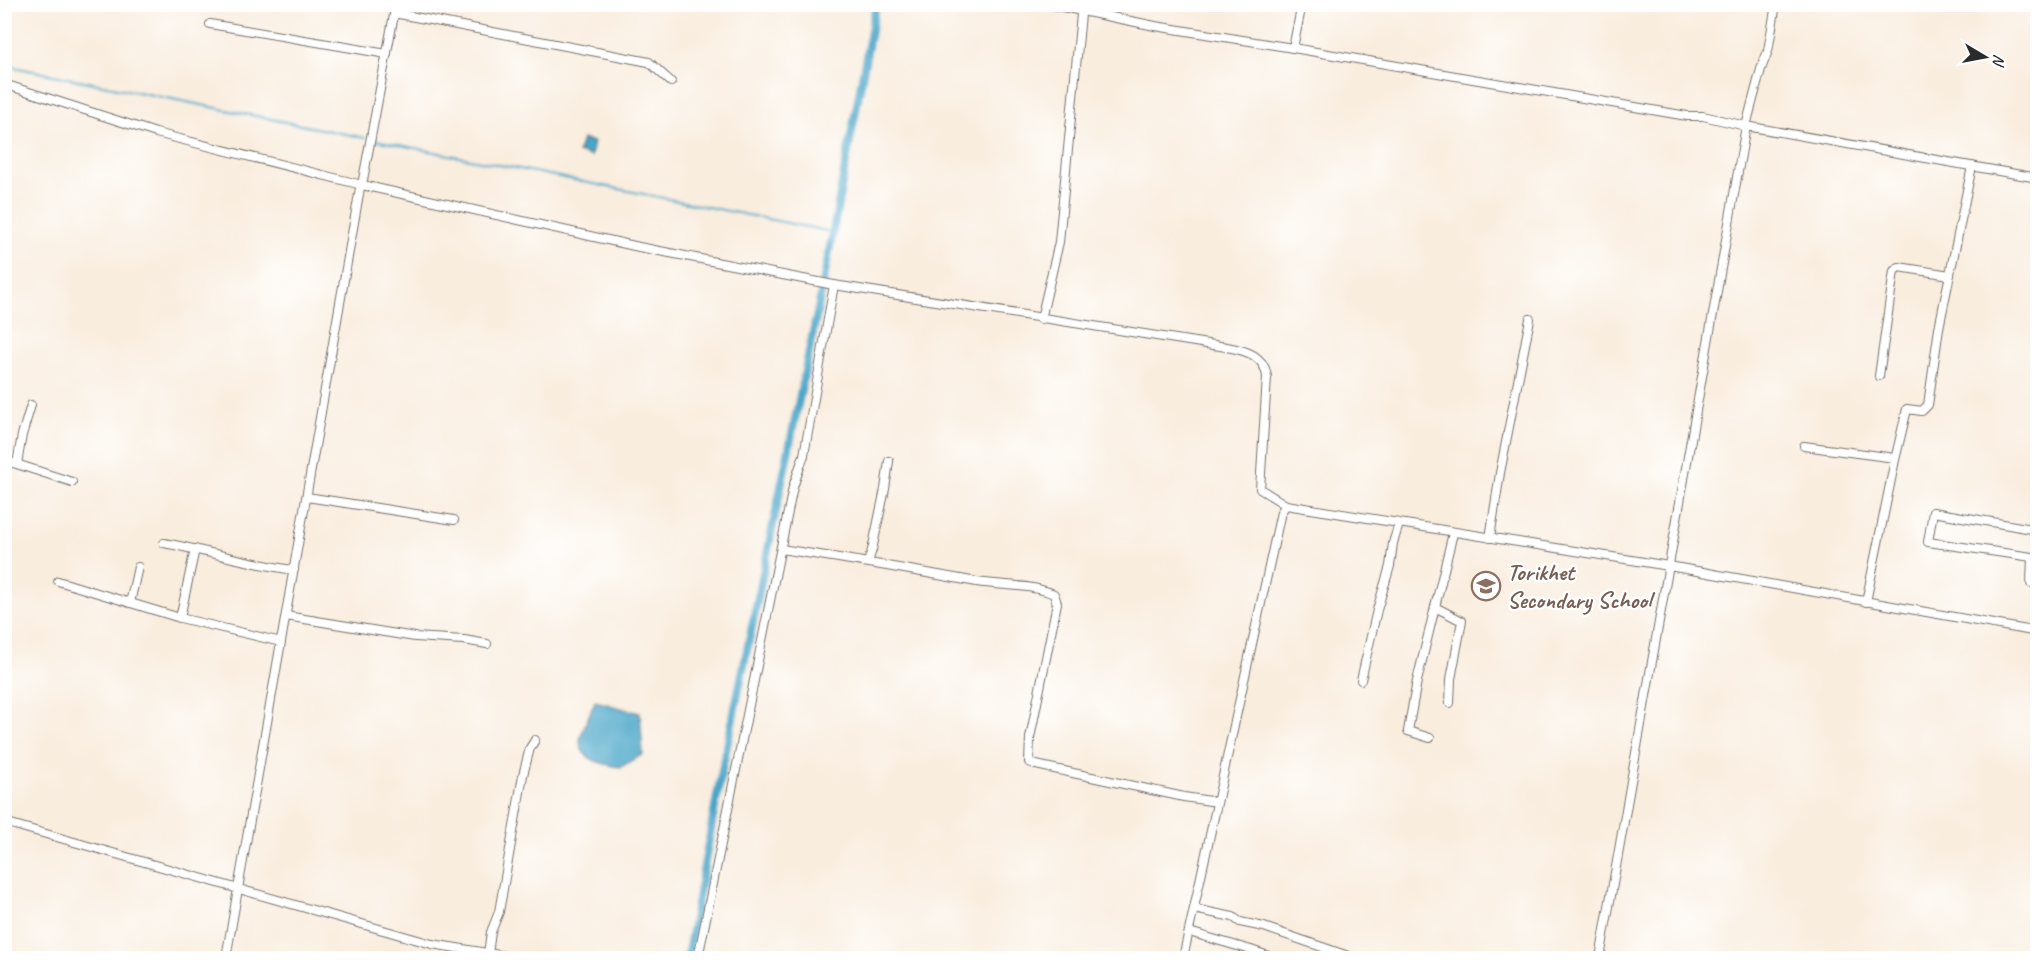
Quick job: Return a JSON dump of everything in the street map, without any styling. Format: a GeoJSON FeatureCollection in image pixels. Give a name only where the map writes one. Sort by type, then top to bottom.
{"type":"FeatureCollection","features":[{"type":"Feature","properties":{"kind":"street"},"geometry":{"type":"LineString","coordinates":[[1048,4],[1081,8],[1155,26],[1675,114],[1704,116],[1746,126],[2037,178]]}},
{"type":"Feature","properties":{"kind":"street"},"geometry":{"type":"LineString","coordinates":[[1293,48],[1302,4]]}},
{"type":"Feature","properties":{"kind":"street"},"geometry":{"type":"LineString","coordinates":[[1600,958],[1746,126],[1768,51],[1776,4]]}},
{"type":"Feature","properties":{"kind":"street"},"geometry":{"type":"LineString","coordinates":[[1041,319],[1059,242],[1081,8]]}},
{"type":"Feature","properties":{"kind":"street"},"geometry":{"type":"LineString","coordinates":[[226,958],[360,188],[395,9],[649,62],[670,82]]}},
{"type":"Feature","properties":{"kind":"street"},"geometry":{"type":"LineString","coordinates":[[210,24],[387,54]]}},
{"type":"Feature","properties":{"kind":"street"},"geometry":{"type":"LineString","coordinates":[[4,84],[156,133],[362,185],[639,247],[831,284],[1201,343],[1255,354],[1263,362],[1267,377],[1260,489],[1286,505],[1669,566],[2037,632]]}},
{"type":"Feature","properties":{"kind":"street"},"geometry":{"type":"LineString","coordinates":[[1866,602],[1907,409],[1922,411],[1928,405],[1950,275],[1972,166]]}},
{"type":"Feature","properties":{"kind":"street"},"geometry":{"type":"LineString","coordinates":[[1879,376],[1894,271],[1899,267],[1950,275]]}},
{"type":"Feature","properties":{"kind":"street"},"geometry":{"type":"LineString","coordinates":[[698,958],[793,487],[804,455],[831,284]]}},
{"type":"Feature","properties":{"kind":"street"},"geometry":{"type":"LineString","coordinates":[[1490,538],[1500,473],[1530,319]]}},
{"type":"Feature","properties":{"kind":"street"},"geometry":{"type":"LineString","coordinates":[[17,464],[22,435],[31,405]]}},
{"type":"Feature","properties":{"kind":"street"},"geometry":{"type":"LineString","coordinates":[[1804,446],[1895,458]]}},
{"type":"Feature","properties":{"kind":"street"},"geometry":{"type":"LineString","coordinates":[[4,460],[72,482]]}},
{"type":"Feature","properties":{"kind":"street"},"geometry":{"type":"LineString","coordinates":[[868,562],[873,550],[889,461]]}},
{"type":"Feature","properties":{"kind":"street"},"geometry":{"type":"LineString","coordinates":[[307,497],[454,520]]}},
{"type":"Feature","properties":{"kind":"street"},"geometry":{"type":"LineString","coordinates":[[1183,958],[1281,512],[1286,505]]}},
{"type":"Feature","properties":{"kind":"street"},"geometry":{"type":"LineString","coordinates":[[2037,530],[1934,512],[1928,542],[2032,557],[2031,583],[2037,584]]}},
{"type":"Feature","properties":{"kind":"street"},"geometry":{"type":"LineString","coordinates":[[1361,680],[1399,524]]}},
{"type":"Feature","properties":{"kind":"street"},"geometry":{"type":"LineString","coordinates":[[1430,738],[1408,731],[1417,681],[1453,532]]}},
{"type":"Feature","properties":{"kind":"street"},"geometry":{"type":"LineString","coordinates":[[164,543],[294,570]]}},
{"type":"Feature","properties":{"kind":"street"},"geometry":{"type":"LineString","coordinates":[[180,618],[195,549]]}},
{"type":"Feature","properties":{"kind":"street"},"geometry":{"type":"LineString","coordinates":[[781,549],[1054,594],[1057,603],[1030,738],[1029,762],[1109,781],[1217,802]]}},
{"type":"Feature","properties":{"kind":"street"},"geometry":{"type":"LineString","coordinates":[[130,603],[138,567]]}},
{"type":"Feature","properties":{"kind":"street"},"geometry":{"type":"LineString","coordinates":[[58,581],[180,618],[281,642]]}},
{"type":"Feature","properties":{"kind":"street"},"geometry":{"type":"LineString","coordinates":[[1435,607],[1462,621],[1451,678],[1450,703]]}},
{"type":"Feature","properties":{"kind":"street"},"geometry":{"type":"LineString","coordinates":[[286,616],[415,637],[487,644]]}},
{"type":"Feature","properties":{"kind":"street"},"geometry":{"type":"LineString","coordinates":[[488,954],[491,932],[499,912],[523,775],[530,748],[535,740]]}},
{"type":"Feature","properties":{"kind":"street"},"geometry":{"type":"LineString","coordinates":[[4,822],[432,944],[518,958]]}},
{"type":"Feature","properties":{"kind":"street"},"geometry":{"type":"LineString","coordinates":[[1194,909],[1233,917],[1239,922],[1264,927],[1354,958]]}},
{"type":"Feature","properties":{"kind":"street"},"geometry":{"type":"LineString","coordinates":[[1189,932],[1274,958]]}},
{"type":"Feature","properties":{"kind":"water"},"geometry":{"type":"Polygon","coordinates":[[[582,139],[594,142],[591,156],[578,152],[582,139]]]}},
{"type":"Feature","properties":{"kind":"water"},"geometry":{"type":"Polygon","coordinates":[[[595,701],[640,713],[643,754],[621,767],[595,761],[584,753],[580,741],[595,701]]]}},
{"type":"Feature","properties":{"kind":"waterway"},"geometry":{"type":"LineString","coordinates":[[687,958],[720,780],[821,294],[876,4]]}},
{"type":"Feature","properties":{"kind":"waterway"},"geometry":{"type":"LineString","coordinates":[[4,65],[365,138]]}},
{"type":"Feature","properties":{"kind":"waterway"},"geometry":{"type":"LineString","coordinates":[[375,140],[832,232]]}},
{"type":"Feature","properties":{"kind":"place","name":"Torikhet Secondary School"},"geometry":{"type":"Point","coordinates":[1486,586]}}]}
